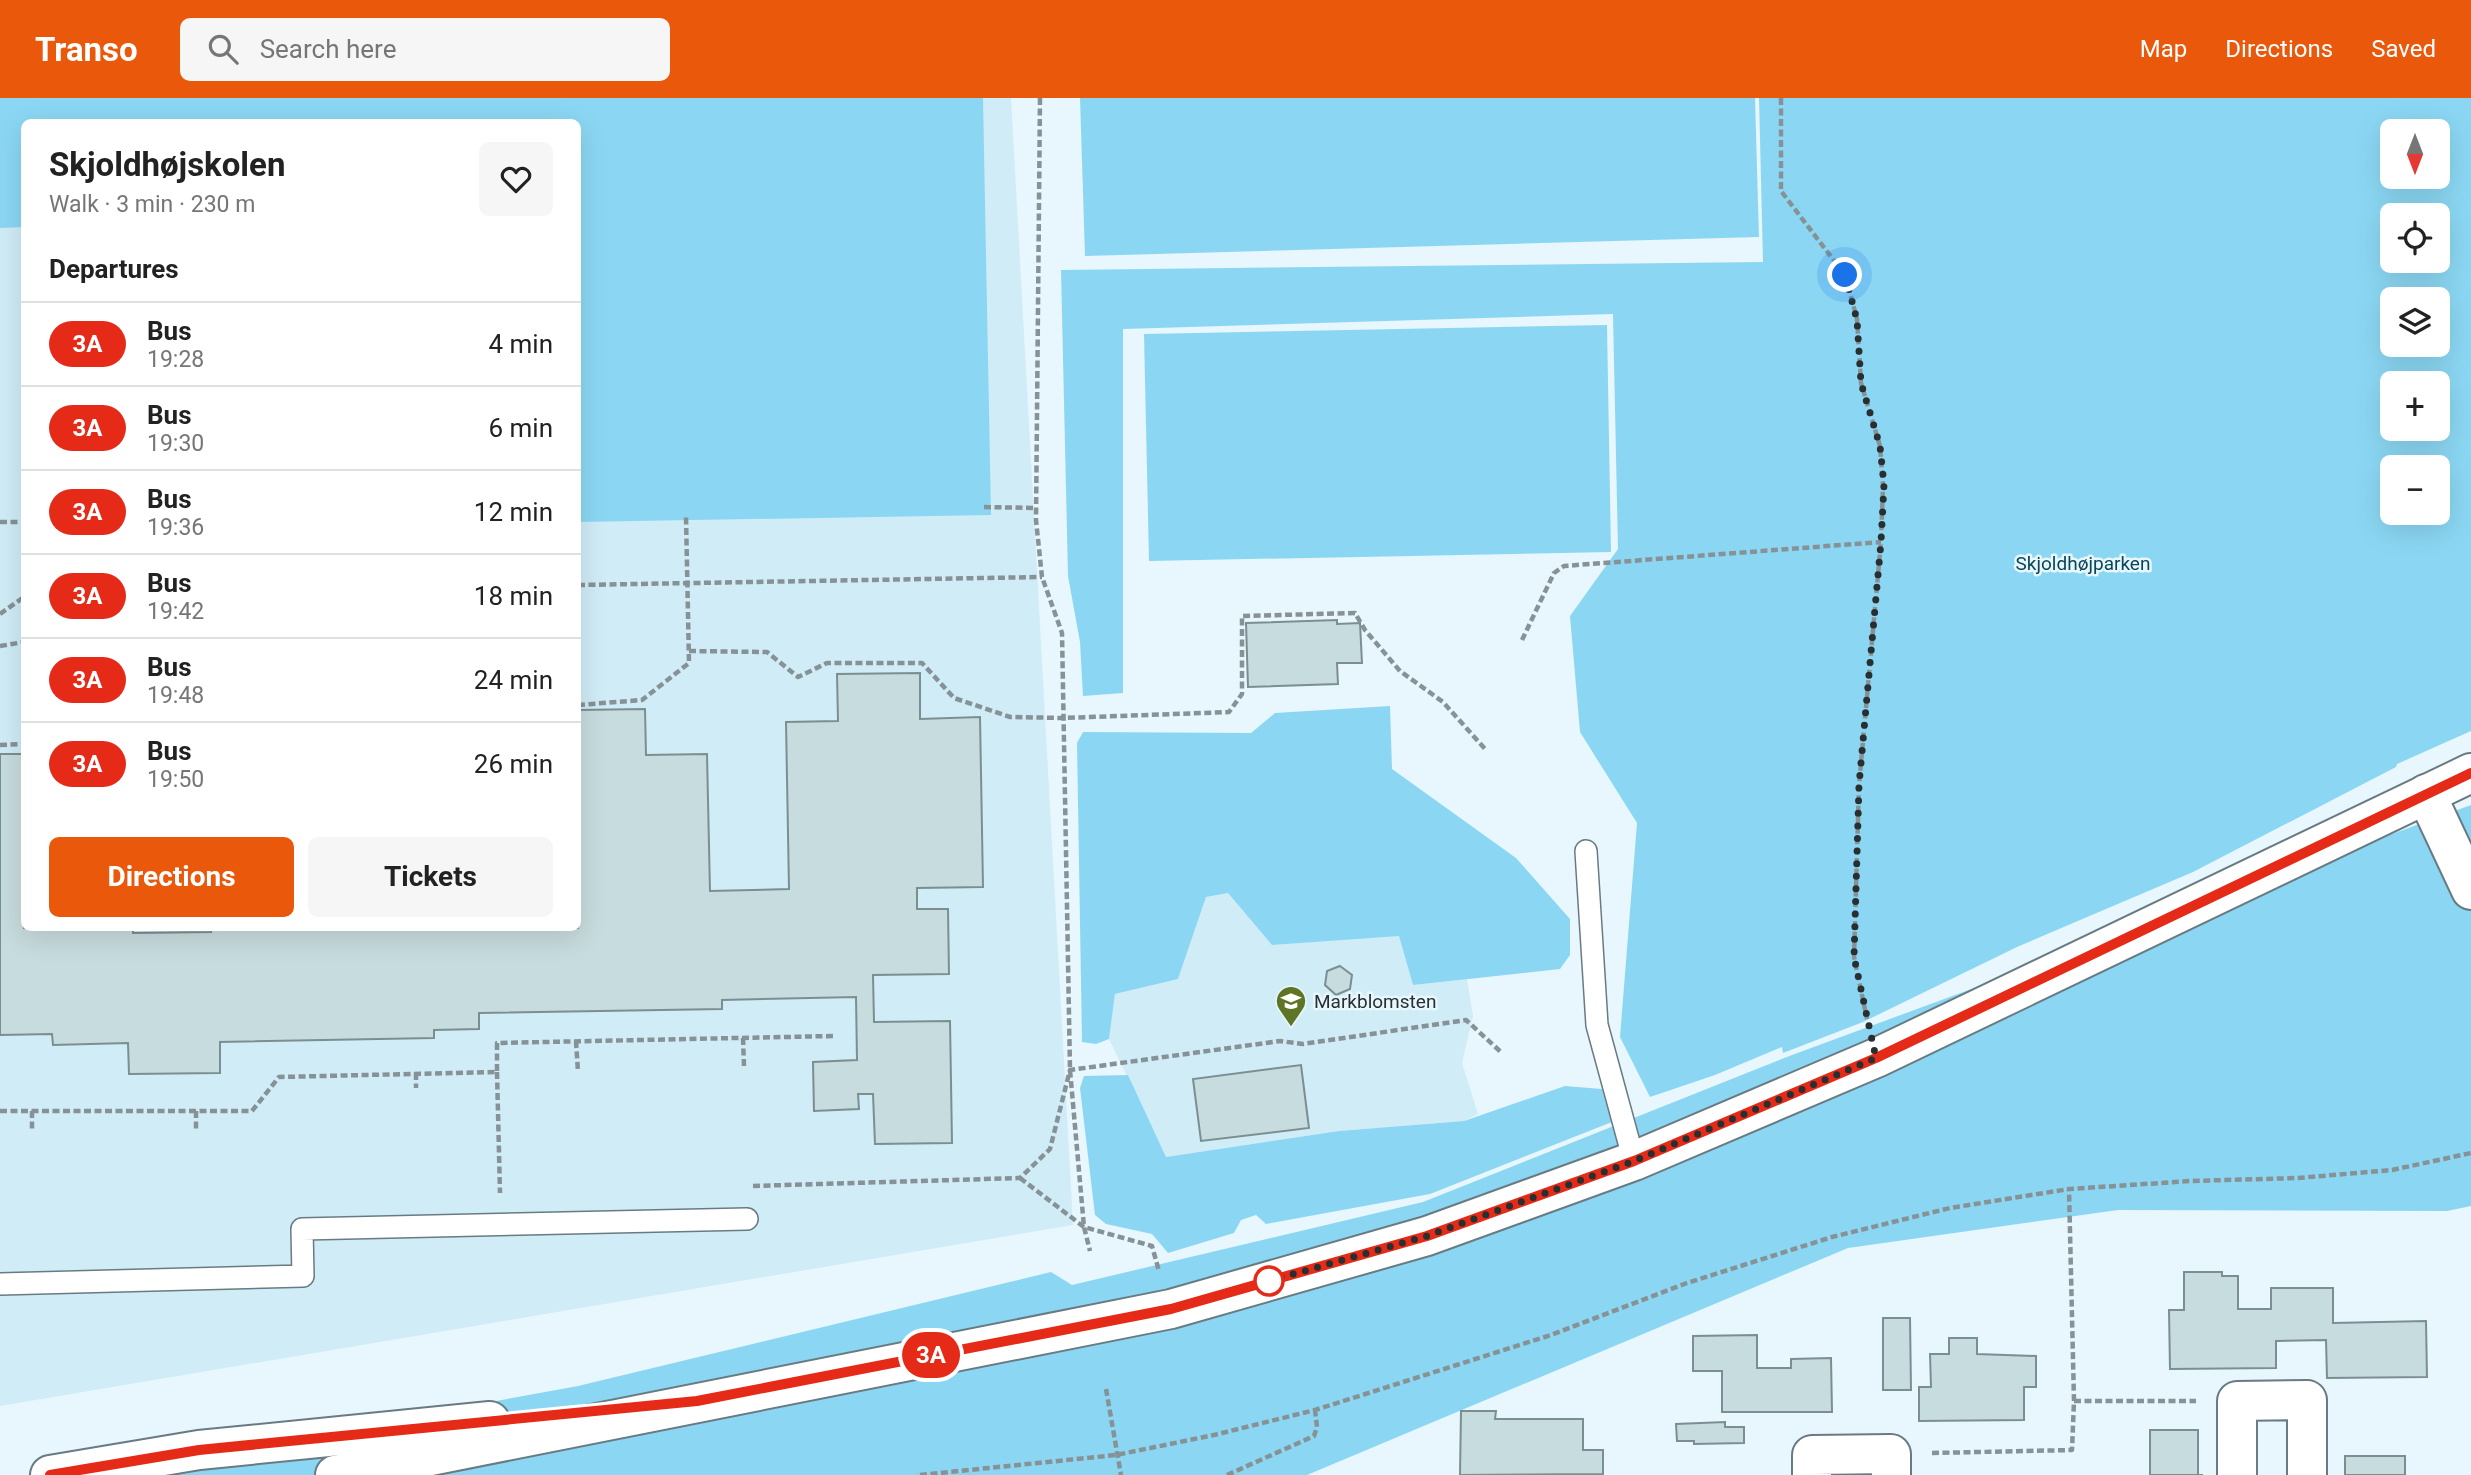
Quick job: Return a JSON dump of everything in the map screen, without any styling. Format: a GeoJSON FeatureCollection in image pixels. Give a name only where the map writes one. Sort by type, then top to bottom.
{"type":"FeatureCollection","features":[{"type":"Feature","properties":{"kind":"street"},"geometry":{"type":"LineString","coordinates":[[335,1475],[1171,1309],[1427,1236],[1634,1161],[1876,1058],[2471,773]]}},
{"type":"Feature","properties":{"kind":"street"},"geometry":{"type":"LineString","coordinates":[[2426,794],[2471,890]]}},
{"type":"Feature","properties":{"kind":"street"},"geometry":{"type":"LineString","coordinates":[[2237,1475],[2237,1401],[2307,1400],[2307,1475]]}},
{"type":"Feature","properties":{"kind":"street"},"geometry":{"type":"LineString","coordinates":[[50,1475],[199,1450],[697,1401]]}},
{"type":"Feature","properties":{"kind":"street"},"geometry":{"type":"LineString","coordinates":[[1812,1475],[1812,1455],[1891,1464]]}},
{"type":"Feature","properties":{"kind":"lane"},"geometry":{"type":"LineString","coordinates":[[1586,851],[1597,1024],[1634,1161]]}},
{"type":"Feature","properties":{"kind":"lane"},"geometry":{"type":"LineString","coordinates":[[0,1284],[303,1276],[302,1229],[747,1219]]}},
{"type":"Feature","properties":{"kind":"path"},"geometry":{"type":"LineString","coordinates":[[1040,98],[1036,508],[1042,577],[1062,633],[1070,1070],[1084,1227],[1090,1251]]}},
{"type":"Feature","properties":{"kind":"path"},"geometry":{"type":"LineString","coordinates":[[1781,98],[1781,191],[1845,275],[1857,320],[1861,383],[1880,446],[1884,485],[1859,785],[1854,957],[1876,1058]]}},
{"type":"Feature","properties":{"kind":"path"},"geometry":{"type":"LineString","coordinates":[[984,508],[1036,508]]}},
{"type":"Feature","properties":{"kind":"path"},"geometry":{"type":"LineString","coordinates":[[581,705],[642,700],[689,663],[686,517]]}},
{"type":"Feature","properties":{"kind":"path"},"geometry":{"type":"LineString","coordinates":[[0,522],[21,522]]}},
{"type":"Feature","properties":{"kind":"path"},"geometry":{"type":"LineString","coordinates":[[1522,640],[1554,573],[1564,566],[1881,542]]}},
{"type":"Feature","properties":{"kind":"path"},"geometry":{"type":"LineString","coordinates":[[581,585],[1042,577]]}},
{"type":"Feature","properties":{"kind":"path"},"geometry":{"type":"LineString","coordinates":[[0,614],[21,599]]}},
{"type":"Feature","properties":{"kind":"path"},"geometry":{"type":"LineString","coordinates":[[689,651],[766,652],[798,677],[827,663],[922,663],[954,698],[1010,717],[1064,718],[1229,712],[1242,694],[1242,616],[1355,613],[1364,629],[1400,671],[1443,702],[1486,750]]}},
{"type":"Feature","properties":{"kind":"path"},"geometry":{"type":"LineString","coordinates":[[0,646],[21,642]]}},
{"type":"Feature","properties":{"kind":"path"},"geometry":{"type":"LineString","coordinates":[[0,745],[21,744]]}},
{"type":"Feature","properties":{"kind":"path"},"geometry":{"type":"LineString","coordinates":[[1070,1070],[1280,1041],[1304,1044],[1466,1020],[1502,1053]]}},
{"type":"Feature","properties":{"kind":"path"},"geometry":{"type":"LineString","coordinates":[[501,1224],[497,1044],[834,1036]]}},
{"type":"Feature","properties":{"kind":"path"},"geometry":{"type":"LineString","coordinates":[[743,1038],[744,1066]]}},
{"type":"Feature","properties":{"kind":"path"},"geometry":{"type":"LineString","coordinates":[[576,1041],[578,1072]]}},
{"type":"Feature","properties":{"kind":"path"},"geometry":{"type":"LineString","coordinates":[[1020,1178],[1050,1149],[1070,1070]]}},
{"type":"Feature","properties":{"kind":"path"},"geometry":{"type":"LineString","coordinates":[[0,1111],[251,1111],[279,1077],[497,1072]]}},
{"type":"Feature","properties":{"kind":"path"},"geometry":{"type":"LineString","coordinates":[[416,1073],[416,1088]]}},
{"type":"Feature","properties":{"kind":"path"},"geometry":{"type":"LineString","coordinates":[[32,1111],[32,1132]]}},
{"type":"Feature","properties":{"kind":"path"},"geometry":{"type":"LineString","coordinates":[[196,1111],[196,1129]]}},
{"type":"Feature","properties":{"kind":"path"},"geometry":{"type":"LineString","coordinates":[[920,1475],[1116,1455],[1214,1435],[1315,1410],[1551,1335],[1687,1283],[1832,1237],[1950,1208],[2069,1189],[2312,1177],[2392,1170],[2471,1153]]}},
{"type":"Feature","properties":{"kind":"path"},"geometry":{"type":"LineString","coordinates":[[746,1186],[1020,1178],[1084,1227],[1152,1246],[1171,1309]]}},
{"type":"Feature","properties":{"kind":"path"},"geometry":{"type":"LineString","coordinates":[[1891,1464],[2072,1450],[2074,1401],[2069,1189]]}},
{"type":"Feature","properties":{"kind":"path"},"geometry":{"type":"LineString","coordinates":[[1106,1389],[1121,1475]]}},
{"type":"Feature","properties":{"kind":"path"},"geometry":{"type":"LineString","coordinates":[[2074,1401],[2237,1401]]}},
{"type":"Feature","properties":{"kind":"path"},"geometry":{"type":"LineString","coordinates":[[1227,1475],[1314,1436],[1317,1427],[1315,1410]]}},
{"type":"Feature","properties":{"kind":"shaded area"},"geometry":{"type":"Polygon","coordinates":[[[0,98],[1011,98],[1073,1225],[0,1406],[0,98]]]}},
{"type":"Feature","properties":{"kind":"shaded area","name":"Markblomsten"},"geometry":{"type":"Polygon","coordinates":[[[1228,893],[1272,945],[1399,935],[1413,985],[1467,979],[1473,1016],[1462,1063],[1478,1114],[1464,1121],[1339,1131],[1166,1157],[1109,1039],[1115,994],[1178,979],[1206,897],[1228,893]]]}},
{"type":"Feature","properties":{"kind":"green space"},"geometry":{"type":"Polygon","coordinates":[[[0,98],[983,98],[991,515],[581,522],[581,119],[21,119],[21,227],[0,228],[0,98]]]}},
{"type":"Feature","properties":{"kind":"green space"},"geometry":{"type":"Polygon","coordinates":[[[1080,98],[1755,98],[1759,237],[1085,256],[1080,98]]]}},
{"type":"Feature","properties":{"kind":"green space","name":"Skjoldhøjparken"},"geometry":{"type":"Polygon","coordinates":[[[1759,98],[2471,98],[2471,731],[2397,764],[2396,767],[2193,872],[2017,947],[1863,1022],[1783,1053],[1782,1047],[1715,1075],[1650,1097],[1620,1037],[1637,823],[1580,732],[1570,616],[1618,549],[1613,314],[1123,329],[1123,693],[1083,696],[1080,642],[1068,576],[1061,270],[1763,262],[1759,98]]]}},
{"type":"Feature","properties":{"kind":"green space"},"geometry":{"type":"Polygon","coordinates":[[[1607,325],[1611,552],[1149,561],[1144,334],[1607,325]]]}},
{"type":"Feature","properties":{"kind":"green space"},"geometry":{"type":"Polygon","coordinates":[[[1390,706],[1392,769],[1516,858],[1570,919],[1570,955],[1560,969],[1413,985],[1399,936],[1272,945],[1228,893],[1206,897],[1178,979],[1115,994],[1109,1039],[1096,1044],[1082,1042],[1077,743],[1083,732],[1251,733],[1275,713],[1390,706]]]}},
{"type":"Feature","properties":{"kind":"green space"},"geometry":{"type":"Polygon","coordinates":[[[2471,805],[2471,1206],[2447,1211],[2118,1210],[1848,1248],[1307,1475],[92,1475],[578,1386],[1051,1272],[1072,1285],[1423,1202],[1792,1055],[2471,805]]]}},
{"type":"Feature","properties":{"kind":"green space"},"geometry":{"type":"Polygon","coordinates":[[[1128,1075],[1166,1157],[1339,1131],[1464,1121],[1565,1086],[1602,1089],[1612,1122],[1430,1194],[1266,1224],[1256,1215],[1241,1220],[1234,1233],[1168,1253],[1152,1234],[1106,1224],[1095,1215],[1080,1088],[1084,1076],[1128,1075]]]}},
{"type":"Feature","properties":{"kind":"building"},"geometry":{"type":"Polygon","coordinates":[[[1337,620],[1337,624],[1360,623],[1362,663],[1337,663],[1338,684],[1248,687],[1246,623],[1337,620]]]}},
{"type":"Feature","properties":{"kind":"building"},"geometry":{"type":"Polygon","coordinates":[[[920,673],[920,719],[980,717],[983,887],[917,888],[917,909],[948,909],[949,974],[873,975],[874,1022],[950,1021],[952,1143],[875,1144],[873,1094],[858,1094],[859,1109],[814,1111],[813,1062],[857,1060],[856,997],[722,1000],[722,1009],[479,1013],[479,1029],[434,1030],[434,1038],[220,1042],[220,1073],[129,1074],[128,1043],[53,1045],[52,1034],[0,1035],[0,754],[21,754],[21,931],[581,931],[581,710],[645,709],[646,755],[707,754],[710,891],[789,889],[786,722],[838,721],[837,674],[920,673]]]}},
{"type":"Feature","properties":{"kind":"building"},"geometry":{"type":"Polygon","coordinates":[[[1340,966],[1352,975],[1350,989],[1336,995],[1325,985],[1327,971],[1340,966]]]}},
{"type":"Feature","properties":{"kind":"building"},"geometry":{"type":"Polygon","coordinates":[[[1301,1065],[1309,1128],[1201,1141],[1193,1079],[1301,1065]]]}},
{"type":"Feature","properties":{"kind":"building"},"geometry":{"type":"Polygon","coordinates":[[[2184,1272],[2222,1272],[2222,1276],[2238,1276],[2238,1309],[2271,1309],[2271,1288],[2333,1288],[2333,1323],[2426,1321],[2427,1377],[2327,1378],[2326,1340],[2276,1341],[2276,1368],[2170,1369],[2169,1310],[2184,1310],[2184,1272]]]}},
{"type":"Feature","properties":{"kind":"building"},"geometry":{"type":"Polygon","coordinates":[[[1883,1318],[1910,1318],[1911,1390],[1883,1390],[1883,1318]]]}},
{"type":"Feature","properties":{"kind":"building"},"geometry":{"type":"Polygon","coordinates":[[[1757,1335],[1757,1368],[1791,1368],[1791,1359],[1831,1358],[1832,1412],[1722,1412],[1722,1371],[1693,1371],[1693,1336],[1757,1335]]]}},
{"type":"Feature","properties":{"kind":"building"},"geometry":{"type":"Polygon","coordinates":[[[1949,1338],[1977,1338],[1977,1354],[2036,1356],[2036,1387],[2024,1387],[2024,1420],[1919,1421],[1919,1387],[1931,1387],[1930,1354],[1949,1354],[1949,1338]]]}},
{"type":"Feature","properties":{"kind":"building"},"geometry":{"type":"Polygon","coordinates":[[[1461,1411],[1496,1411],[1495,1419],[1583,1419],[1583,1450],[1603,1450],[1603,1474],[1460,1475],[1461,1411]]]}},
{"type":"Feature","properties":{"kind":"building"},"geometry":{"type":"Polygon","coordinates":[[[1725,1422],[1725,1427],[1744,1427],[1744,1443],[1694,1444],[1694,1441],[1677,1441],[1676,1424],[1725,1422]]]}},
{"type":"Feature","properties":{"kind":"building"},"geometry":{"type":"Polygon","coordinates":[[[2150,1430],[2198,1430],[2198,1475],[2150,1475],[2150,1430]]]}},
{"type":"Feature","properties":{"kind":"building"},"geometry":{"type":"Polygon","coordinates":[[[2345,1456],[2405,1456],[2405,1475],[2345,1475],[2345,1456]]]}},
{"type":"Feature","properties":{"kind":"bus line","name":"3A"},"geometry":{"type":"LineString","coordinates":[[50,1475],[199,1450],[697,1401],[1171,1309],[1427,1236],[1634,1161],[1876,1058],[2471,773]]}},
{"type":"Feature","properties":{"kind":"place","name":"Markblomsten"},"geometry":{"type":"Point","coordinates":[1291,1028]}},
{"type":"Feature","properties":{"kind":"route"},"geometry":{"type":"LineString","coordinates":[[1269,1281],[1427,1236],[1634,1161],[1876,1058],[1854,957],[1859,785],[1884,485],[1880,446],[1861,383],[1857,320],[1845,275]]}}]}
